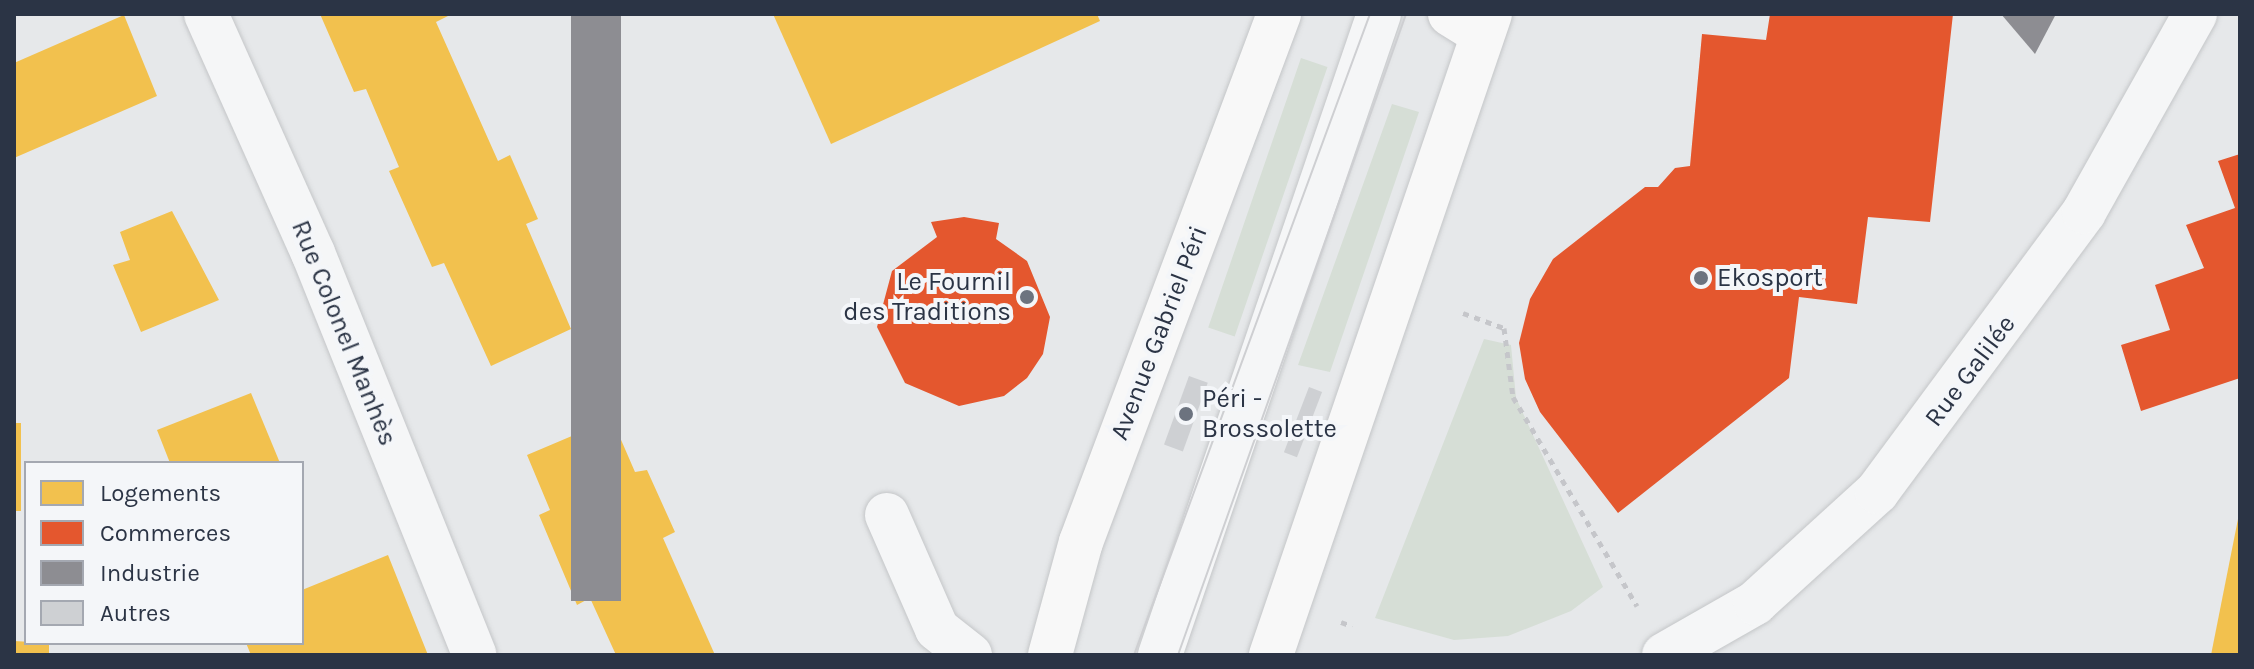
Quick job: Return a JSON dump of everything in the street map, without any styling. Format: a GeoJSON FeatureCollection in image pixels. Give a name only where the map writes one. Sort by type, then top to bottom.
{"type":"FeatureCollection","features":[{"type":"Feature","properties":{"kind":"main road","name":"Avenue Gabriel Péri"},"geometry":{"type":"LineString","coordinates":[[1050,655],[1081,542],[1279,14]]}},
{"type":"Feature","properties":{"kind":"main road"},"geometry":{"type":"LineString","coordinates":[[1271,655],[1474,21]]}},
{"type":"Feature","properties":{"kind":"street","name":"Rue Colonel Manhès"},"geometry":{"type":"LineString","coordinates":[[206,14],[313,253],[475,655]]}},
{"type":"Feature","properties":{"kind":"street"},"geometry":{"type":"LineString","coordinates":[[1160,655],[1379,14]]}},
{"type":"Feature","properties":{"kind":"street","name":"Rue Galilée"},"geometry":{"type":"LineString","coordinates":[[1666,654],[1755,603],[1877,492],[2084,212],[2195,14]]}},
{"type":"Feature","properties":{"kind":"street"},"geometry":{"type":"LineString","coordinates":[[887,515],[937,629],[970,655]]}},
{"type":"Feature","properties":{"kind":"path"},"geometry":{"type":"LineString","coordinates":[[1463,313],[1504,328],[1513,397],[1599,551],[1666,654]]}},
{"type":"Feature","properties":{"kind":"shaded area"},"geometry":{"type":"Polygon","coordinates":[[[1301,58],[1327,67],[1235,337],[1208,327],[1301,58]]]}},
{"type":"Feature","properties":{"kind":"shaded area"},"geometry":{"type":"Polygon","coordinates":[[[1392,104],[1419,112],[1330,372],[1298,365],[1392,104]]]}},
{"type":"Feature","properties":{"kind":"shaded area"},"geometry":{"type":"Polygon","coordinates":[[[1484,339],[1511,345],[1516,398],[1603,587],[1571,611],[1508,636],[1454,640],[1375,618],[1484,339]]]}},
{"type":"Feature","properties":{"kind":"building: Logements"},"geometry":{"type":"Polygon","coordinates":[[[320,14],[452,14],[436,22],[498,161],[510,155],[538,219],[526,224],[571,329],[491,366],[444,263],[432,267],[389,171],[399,167],[366,89],[354,92],[320,14]]]}},
{"type":"Feature","properties":{"kind":"building: Logements"},"geometry":{"type":"Polygon","coordinates":[[[773,14],[1097,14],[1100,21],[831,144],[773,14]]]}},
{"type":"Feature","properties":{"kind":"building: Logements"},"geometry":{"type":"Polygon","coordinates":[[[124,15],[157,96],[14,158],[14,63],[124,15]]]}},
{"type":"Feature","properties":{"kind":"building: Logements"},"geometry":{"type":"Polygon","coordinates":[[[172,211],[219,300],[141,332],[113,265],[130,260],[120,232],[172,211]]]}},
{"type":"Feature","properties":{"kind":"building: Logements"},"geometry":{"type":"Polygon","coordinates":[[[251,393],[279,461],[169,461],[157,430],[251,393]]]}},
{"type":"Feature","properties":{"kind":"building: Logements"},"geometry":{"type":"Polygon","coordinates":[[[612,419],[635,472],[647,470],[675,532],[663,538],[715,655],[616,655],[590,598],[577,605],[539,515],[550,510],[527,455],[612,419]]]}},
{"type":"Feature","properties":{"kind":"building: Logements"},"geometry":{"type":"Polygon","coordinates":[[[14,423],[21,423],[21,511],[14,511],[14,423]]]}},
{"type":"Feature","properties":{"kind":"building: Logements"},"geometry":{"type":"Polygon","coordinates":[[[2239,514],[2240,655],[2211,655],[2239,514]]]}},
{"type":"Feature","properties":{"kind":"building: Logements"},"geometry":{"type":"Polygon","coordinates":[[[388,555],[428,655],[251,655],[247,645],[304,645],[304,589],[388,555]]]}},
{"type":"Feature","properties":{"kind":"building: Logements"},"geometry":{"type":"Polygon","coordinates":[[[14,641],[24,642],[24,645],[49,645],[49,655],[14,655],[14,641]]]}},
{"type":"Feature","properties":{"kind":"building: Commerces","name":"Ekosport"},"geometry":{"type":"Polygon","coordinates":[[[1770,14],[1953,14],[1930,222],[1868,217],[1857,304],[1799,297],[1789,378],[1618,513],[1540,412],[1525,379],[1519,343],[1530,299],[1553,259],[1645,187],[1658,187],[1675,168],[1690,166],[1702,34],[1766,40],[1770,14]]]}},
{"type":"Feature","properties":{"kind":"building: Commerces"},"geometry":{"type":"Polygon","coordinates":[[[2240,154],[2240,378],[2141,411],[2121,345],[2170,330],[2155,285],[2204,268],[2186,225],[2235,208],[2218,161],[2240,154]]]}},
{"type":"Feature","properties":{"kind":"building: Commerces"},"geometry":{"type":"Polygon","coordinates":[[[964,217],[999,223],[996,239],[1027,261],[1050,317],[1043,354],[1027,378],[1004,396],[959,406],[905,383],[877,327],[892,271],[937,237],[931,222],[964,217]]]}},
{"type":"Feature","properties":{"kind":"building: Industrie"},"geometry":{"type":"Polygon","coordinates":[[[571,14],[621,14],[621,601],[571,601],[571,14]]]}},
{"type":"Feature","properties":{"kind":"building: Industrie"},"geometry":{"type":"Polygon","coordinates":[[[2001,14],[2056,14],[2035,54],[2001,14]]]}},
{"type":"Feature","properties":{"kind":"building: Autres","name":"Péri - Brossolette"},"geometry":{"type":"Polygon","coordinates":[[[1189,376],[1208,383],[1183,451],[1164,445],[1189,376]]]}},
{"type":"Feature","properties":{"kind":"building: Autres","name":"Péri - Brossolette"},"geometry":{"type":"Polygon","coordinates":[[[1309,387],[1322,392],[1297,457],[1284,452],[1309,387]]]}},
{"type":"Feature","properties":{"kind":"tram line"},"geometry":{"type":"LineString","coordinates":[[1134,655],[1370,14]]}},
{"type":"Feature","properties":{"kind":"tram line"},"geometry":{"type":"LineString","coordinates":[[1178,655],[1406,14]]}},
{"type":"Feature","properties":{"kind":"place","name":"Ekosport"},"geometry":{"type":"Point","coordinates":[1701,278]}},
{"type":"Feature","properties":{"kind":"place","name":"Le Fournil des Traditions"},"geometry":{"type":"Point","coordinates":[1027,297]}},
{"type":"Feature","properties":{"kind":"place","name":"Péri - Brossolette"},"geometry":{"type":"Point","coordinates":[1186,414]}}]}
